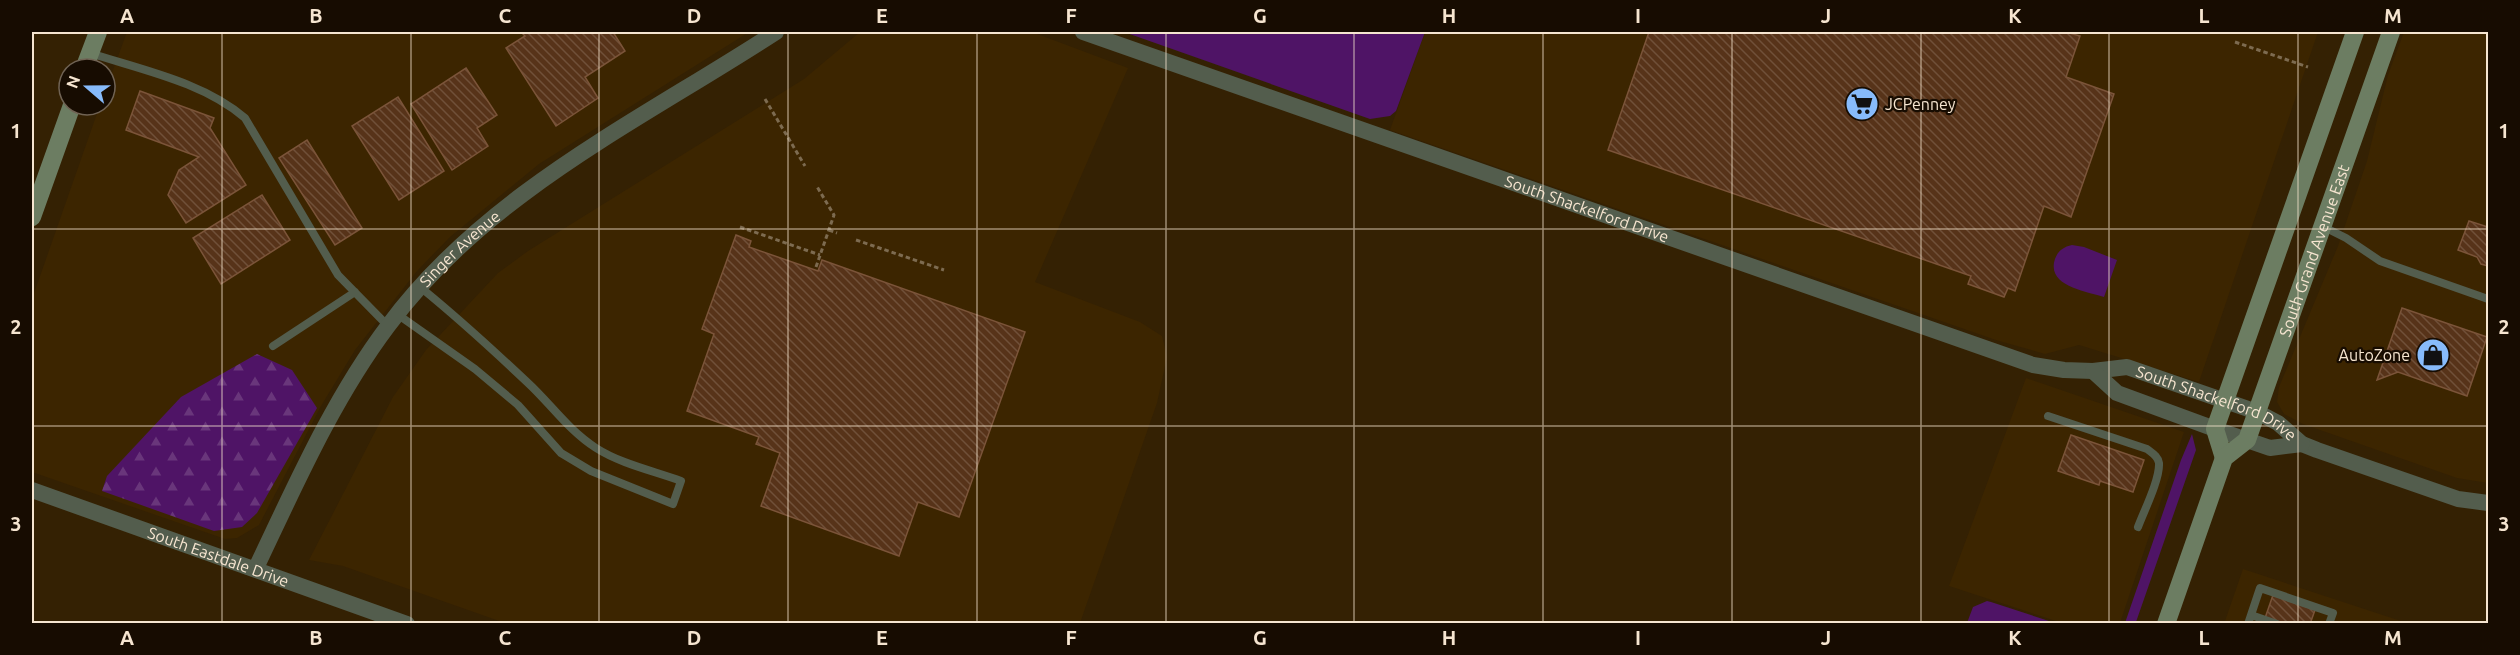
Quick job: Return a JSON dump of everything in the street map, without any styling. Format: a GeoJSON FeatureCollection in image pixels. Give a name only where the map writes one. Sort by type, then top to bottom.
{"type":"FeatureCollection","features":[{"type":"Feature","properties":{"kind":"main road"},"geometry":{"type":"LineString","coordinates":[[89,57],[98,32]]}},
{"type":"Feature","properties":{"kind":"main road","name":"South Grand Avenue East"},"geometry":{"type":"LineString","coordinates":[[2216,429],[2355,32]]}},
{"type":"Feature","properties":{"kind":"main road","name":"South Grand Avenue East"},"geometry":{"type":"LineString","coordinates":[[2247,440],[2391,32]]}},
{"type":"Feature","properties":{"kind":"main road"},"geometry":{"type":"LineString","coordinates":[[32,217],[68,117]]}},
{"type":"Feature","properties":{"kind":"main road"},"geometry":{"type":"LineString","coordinates":[[2216,429],[2224,458]]}},
{"type":"Feature","properties":{"kind":"main road"},"geometry":{"type":"LineString","coordinates":[[2166,624],[2224,458],[2247,440]]}},
{"type":"Feature","properties":{"kind":"street","name":"Singer Avenue"},"geometry":{"type":"LineString","coordinates":[[256,568],[350,382],[393,320],[420,287],[480,228],[538,182],[776,32]]}},
{"type":"Feature","properties":{"kind":"street","name":"South Shackelford Drive"},"geometry":{"type":"LineString","coordinates":[[1083,32],[2023,361],[2056,369],[2093,370],[2127,367],[2257,412],[2278,423],[2302,444],[2458,499],[2488,502]]}},
{"type":"Feature","properties":{"kind":"street","name":"South Shackelford Drive"},"geometry":{"type":"LineString","coordinates":[[2093,370],[2117,393],[2247,440],[2270,448],[2302,444]]}},
{"type":"Feature","properties":{"kind":"street","name":"South Eastdale Drive"},"geometry":{"type":"LineString","coordinates":[[32,490],[256,568],[407,624]]}},
{"type":"Feature","properties":{"kind":"lane"},"geometry":{"type":"LineString","coordinates":[[117,69],[205,93],[226,102],[245,118],[338,275],[355,292],[393,320],[484,376],[518,405],[561,453],[591,471],[673,504],[681,481],[618,459],[599,450],[581,437],[563,421],[528,382],[420,287]]}},
{"type":"Feature","properties":{"kind":"lane"},"geometry":{"type":"LineString","coordinates":[[2322,226],[2346,238],[2380,261],[2488,299]]}},
{"type":"Feature","properties":{"kind":"lane"},"geometry":{"type":"LineString","coordinates":[[273,346],[355,292]]}},
{"type":"Feature","properties":{"kind":"lane"},"geometry":{"type":"LineString","coordinates":[[2048,416],[2147,449],[2156,455],[2159,463],[2156,478],[2139,527]]}},
{"type":"Feature","properties":{"kind":"lane"},"geometry":{"type":"LineString","coordinates":[[2277,624],[2249,619],[2260,588],[2333,613],[2330,624]]}},
{"type":"Feature","properties":{"kind":"path"},"geometry":{"type":"LineString","coordinates":[[2235,42],[2308,68]]}},
{"type":"Feature","properties":{"kind":"path"},"geometry":{"type":"LineString","coordinates":[[765,99],[805,166]]}},
{"type":"Feature","properties":{"kind":"path"},"geometry":{"type":"LineString","coordinates":[[816,185],[834,215],[816,267]]}},
{"type":"Feature","properties":{"kind":"path"},"geometry":{"type":"LineString","coordinates":[[740,227],[820,255]]}},
{"type":"Feature","properties":{"kind":"path"},"geometry":{"type":"LineString","coordinates":[[829,230],[837,233]]}},
{"type":"Feature","properties":{"kind":"path"},"geometry":{"type":"LineString","coordinates":[[856,240],[944,270]]}},
{"type":"Feature","properties":{"kind":"shaded area"},"geometry":{"type":"Polygon","coordinates":[[[127,32],[749,32],[539,164],[450,237],[417,271],[355,350],[321,406],[259,525],[237,538],[225,539],[32,472],[32,299],[96,117],[117,117],[117,59],[127,32]]]}},
{"type":"Feature","properties":{"kind":"shaded area"},"geometry":{"type":"Polygon","coordinates":[[[860,32],[1032,32],[1128,68],[1035,282],[1140,322],[1162,336],[1167,357],[1157,403],[1080,623],[505,623],[343,566],[309,560],[393,397],[426,350],[498,273],[528,251],[804,79],[860,32]]]}},
{"type":"Feature","properties":{"kind":"shaded area"},"geometry":{"type":"Polygon","coordinates":[[[1425,32],[2318,32],[2199,382],[2079,345],[2045,354],[1996,340],[1390,130],[1425,32]]]}},
{"type":"Feature","properties":{"kind":"shaded area"},"geometry":{"type":"Polygon","coordinates":[[[2404,32],[2488,32],[2488,483],[2457,478],[2303,424],[2284,414],[2277,402],[2279,387],[2338,246],[2367,161],[2388,75],[2404,32]]]}},
{"type":"Feature","properties":{"kind":"shaded area"},"geometry":{"type":"Polygon","coordinates":[[[2026,378],[2184,432],[2120,623],[2062,623],[1949,586],[2026,378]]]}},
{"type":"Feature","properties":{"kind":"shaded area"},"geometry":{"type":"Polygon","coordinates":[[[2243,569],[2407,623],[2224,624],[2243,569]]]}},
{"type":"Feature","properties":{"kind":"green space"},"geometry":{"type":"Polygon","coordinates":[[[1124,32],[1425,32],[1396,111],[1390,116],[1370,119],[1124,32]]]}},
{"type":"Feature","properties":{"kind":"green space"},"geometry":{"type":"Polygon","coordinates":[[[2072,245],[2084,247],[2117,260],[2104,297],[2069,286],[2056,275],[2054,268],[2056,256],[2061,250],[2072,245]]]}},
{"type":"Feature","properties":{"kind":"green space"},"geometry":{"type":"Polygon","coordinates":[[[257,354],[292,370],[317,408],[257,513],[242,527],[214,531],[102,491],[107,476],[181,397],[257,354]]]}},
{"type":"Feature","properties":{"kind":"green space"},"geometry":{"type":"Polygon","coordinates":[[[2192,434],[2196,450],[2136,622],[2125,623],[2181,460],[2192,434]]]}},
{"type":"Feature","properties":{"kind":"green space"},"geometry":{"type":"Polygon","coordinates":[[[1987,601],[2055,623],[1967,623],[1973,607],[1987,601]]]}},
{"type":"Feature","properties":{"kind":"building"},"geometry":{"type":"Polygon","coordinates":[[[521,32],[613,32],[625,51],[585,77],[598,98],[556,126],[506,48],[525,36],[521,32]]]}},
{"type":"Feature","properties":{"kind":"building"},"geometry":{"type":"Polygon","coordinates":[[[1649,32],[2066,32],[2080,36],[2066,77],[2114,94],[2071,217],[2044,206],[2015,291],[2008,288],[2004,297],[1968,284],[1971,276],[1608,150],[1649,32]]]}},
{"type":"Feature","properties":{"kind":"building"},"geometry":{"type":"Polygon","coordinates":[[[466,68],[497,115],[477,128],[488,146],[452,170],[411,104],[466,68]]]}},
{"type":"Feature","properties":{"kind":"building"},"geometry":{"type":"Polygon","coordinates":[[[140,91],[214,118],[210,128],[246,185],[186,223],[168,195],[179,170],[199,157],[126,130],[140,91]]]}},
{"type":"Feature","properties":{"kind":"building"},"geometry":{"type":"Polygon","coordinates":[[[398,97],[444,171],[399,200],[352,126],[398,97]]]}},
{"type":"Feature","properties":{"kind":"building"},"geometry":{"type":"Polygon","coordinates":[[[307,140],[362,228],[335,245],[279,158],[307,140]]]}},
{"type":"Feature","properties":{"kind":"building"},"geometry":{"type":"Polygon","coordinates":[[[262,195],[290,240],[221,284],[193,238],[262,195]]]}},
{"type":"Feature","properties":{"kind":"building"},"geometry":{"type":"Polygon","coordinates":[[[2469,221],[2488,227],[2488,266],[2481,264],[2477,257],[2458,250],[2469,221]]]}},
{"type":"Feature","properties":{"kind":"building"},"geometry":{"type":"Polygon","coordinates":[[[736,235],[751,241],[749,247],[818,271],[822,260],[1025,332],[959,517],[918,502],[899,556],[761,506],[780,453],[756,444],[759,437],[687,411],[714,334],[702,329],[736,235]]]}},
{"type":"Feature","properties":{"kind":"building","name":"AutoZone"},"geometry":{"type":"Polygon","coordinates":[[[2402,308],[2487,337],[2467,396],[2398,372],[2377,380],[2402,308]]]}},
{"type":"Feature","properties":{"kind":"building"},"geometry":{"type":"Polygon","coordinates":[[[2071,435],[2144,460],[2133,492],[2100,481],[2099,485],[2058,471],[2071,435]]]}},
{"type":"Feature","properties":{"kind":"building"},"geometry":{"type":"Polygon","coordinates":[[[2273,595],[2315,610],[2310,624],[2263,624],[2273,595]]]}},
{"type":"Feature","properties":{"kind":"place","name":"JCPenney"},"geometry":{"type":"Point","coordinates":[1862,104]}},
{"type":"Feature","properties":{"kind":"place","name":"AutoZone"},"geometry":{"type":"Point","coordinates":[2433,355]}}]}
